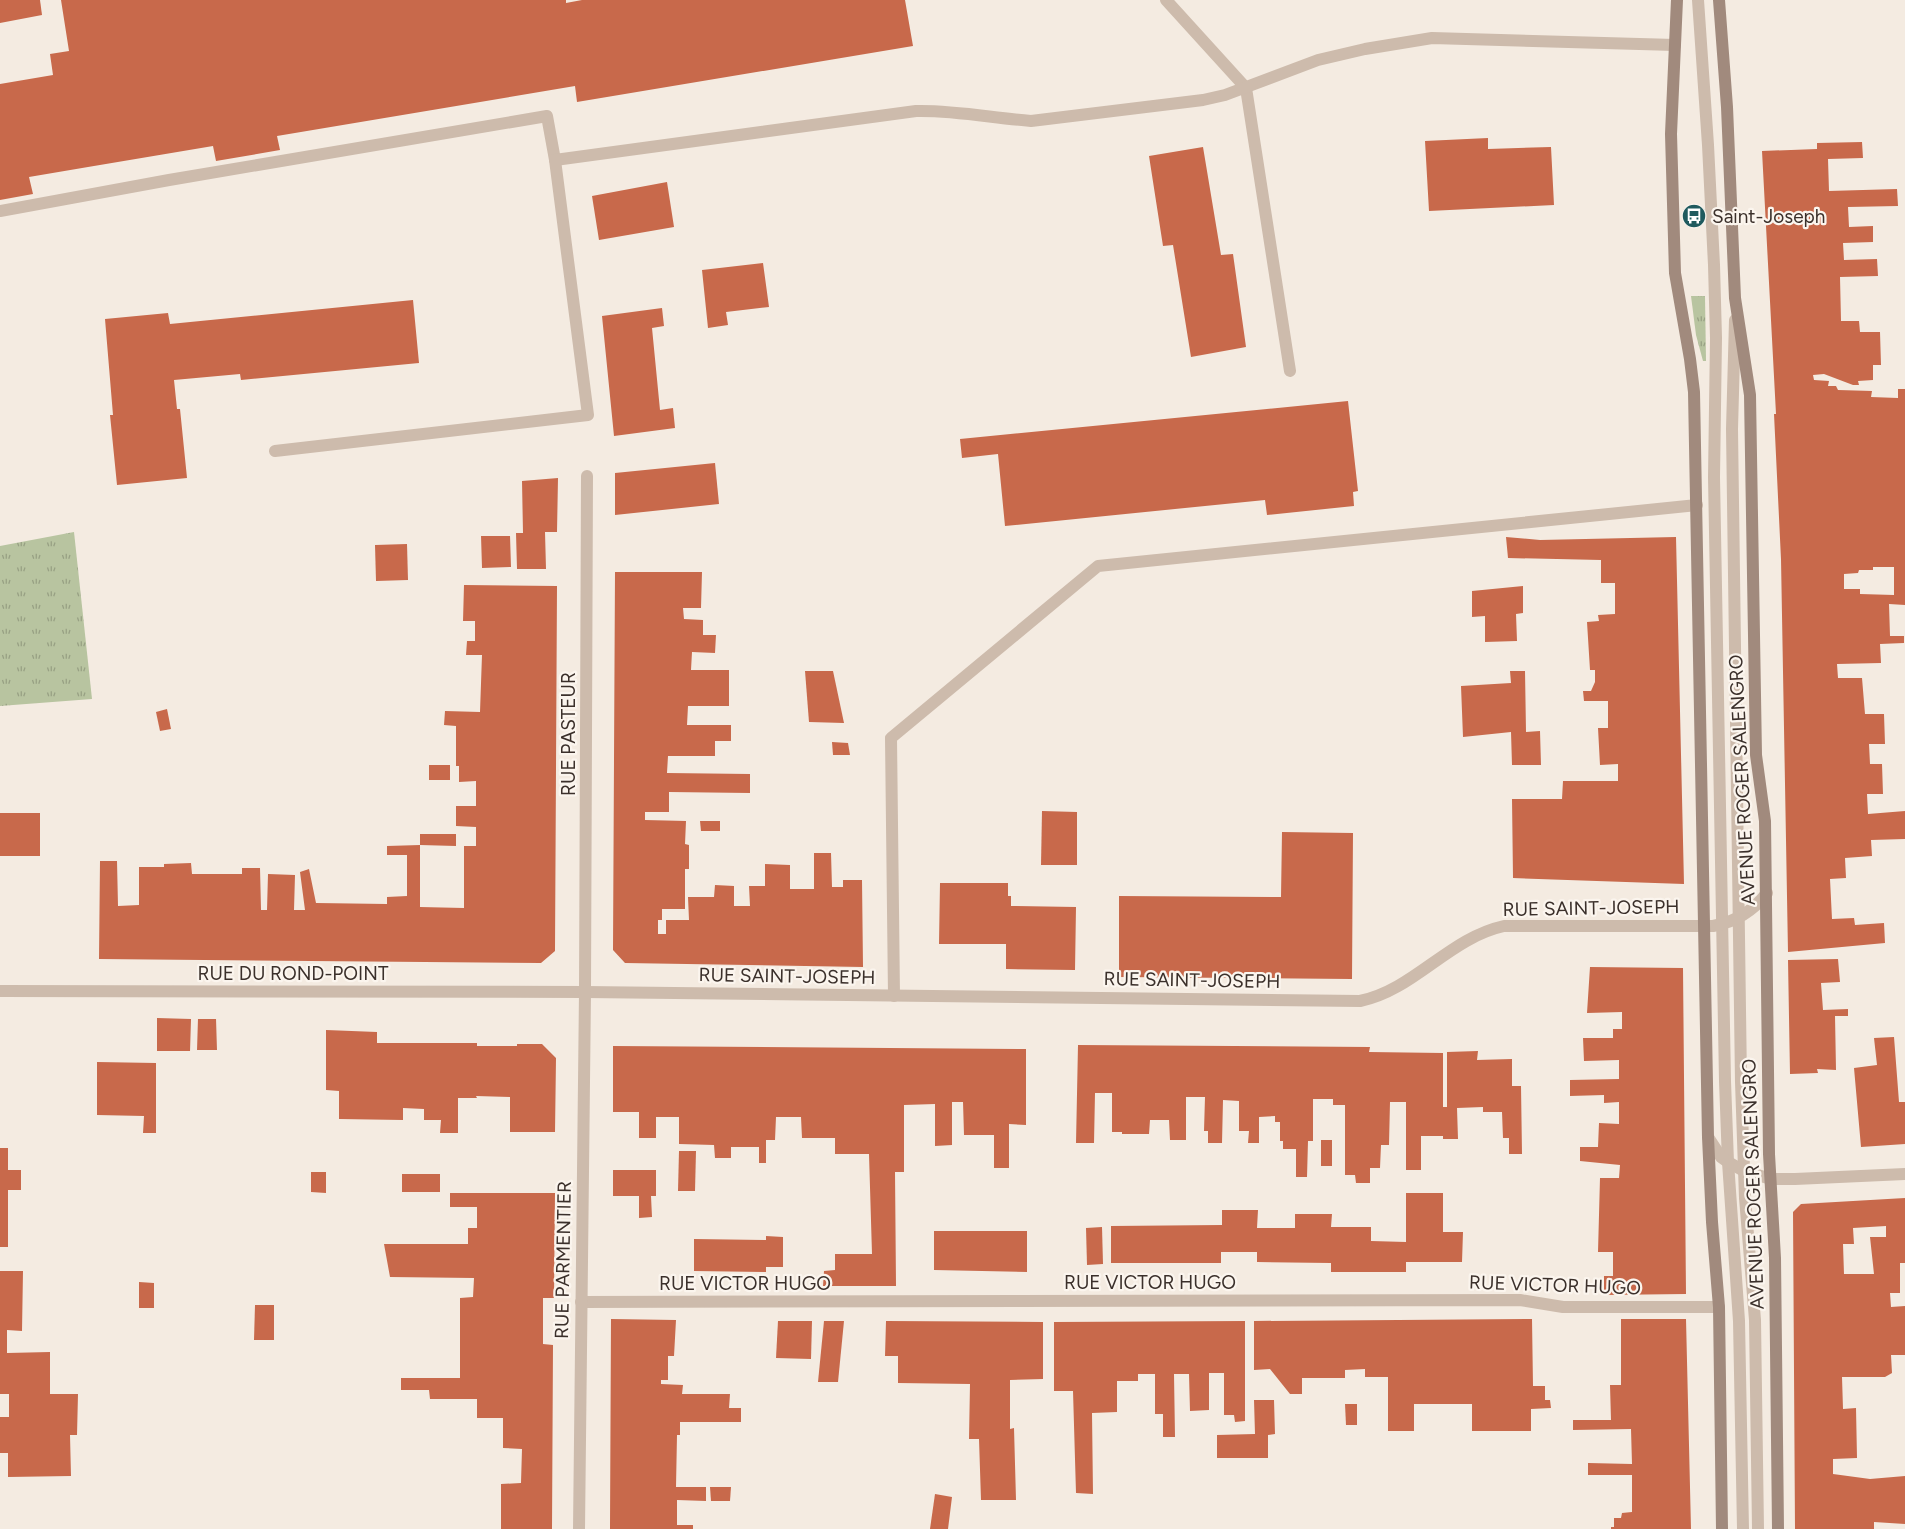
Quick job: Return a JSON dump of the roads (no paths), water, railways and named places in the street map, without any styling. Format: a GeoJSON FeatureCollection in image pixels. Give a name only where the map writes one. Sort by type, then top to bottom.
{"type":"FeatureCollection","features":[{"type":"Feature","properties":{"kind":"main road","name":"AVENUE ROGER SALENGRO"},"geometry":{"type":"LineString","coordinates":[[1677,0],[1671,134],[1675,273],[1693,380],[1697,505],[1708,1137],[1718,1307],[1722,1529]]}},
{"type":"Feature","properties":{"kind":"main road","name":"AVENUE ROGER SALENGRO"},"geometry":{"type":"LineString","coordinates":[[1719,0],[1727,107],[1735,298],[1750,395],[1756,755],[1765,822],[1767,894],[1771,1179],[1775,1258],[1778,1529]]}},
{"type":"Feature","properties":{"kind":"street"},"geometry":{"type":"LineString","coordinates":[[1166,0],[1246,88],[1290,371]]}},
{"type":"Feature","properties":{"kind":"street"},"geometry":{"type":"LineString","coordinates":[[1698,0],[1708,145],[1716,338],[1714,450],[1728,1162],[1739,1314],[1743,1529]]}},
{"type":"Feature","properties":{"kind":"street"},"geometry":{"type":"LineString","coordinates":[[555,160],[916,111],[959,112],[1031,121],[1203,100],[1246,88],[1318,60],[1365,49],[1432,38],[1675,45]]}},
{"type":"Feature","properties":{"kind":"street"},"geometry":{"type":"LineString","coordinates":[[0,210],[547,116],[555,160],[588,415],[275,451]]}},
{"type":"Feature","properties":{"kind":"street"},"geometry":{"type":"LineString","coordinates":[[1735,298],[1732,430],[1741,1082],[1744,1172],[1755,1320],[1758,1529]]}},
{"type":"Feature","properties":{"kind":"street","name":"RUE PASTEUR"},"geometry":{"type":"LineString","coordinates":[[586,992],[587,476]]}},
{"type":"Feature","properties":{"kind":"street"},"geometry":{"type":"LineString","coordinates":[[894,996],[891,738],[1098,566],[1697,505]]}},
{"type":"Feature","properties":{"kind":"street","name":"RUE SAINT-JOSEPH"},"geometry":{"type":"LineString","coordinates":[[586,992],[1360,1001],[1376,998],[1391,991],[1454,947],[1491,929],[1504,926],[1704,926],[1723,924],[1739,918],[1753,908],[1767,894]]}},
{"type":"Feature","properties":{"kind":"street","name":"RUE DU ROND-POINT"},"geometry":{"type":"LineString","coordinates":[[0,991],[586,992]]}},
{"type":"Feature","properties":{"kind":"street","name":"RUE PARMENTIER"},"geometry":{"type":"LineString","coordinates":[[579,1529],[586,992]]}},
{"type":"Feature","properties":{"kind":"street"},"geometry":{"type":"LineString","coordinates":[[1708,1137],[1721,1157],[1728,1162],[1744,1172],[1771,1179],[1905,1174]]}},
{"type":"Feature","properties":{"kind":"street","name":"RUE VICTOR HUGO"},"geometry":{"type":"LineString","coordinates":[[581,1302],[1520,1300],[1563,1307],[1718,1307]]}},
{"type":"Feature","properties":{"kind":"place","name":"Saint-Joseph"},"geometry":{"type":"Point","coordinates":[1694,216]}}]}
